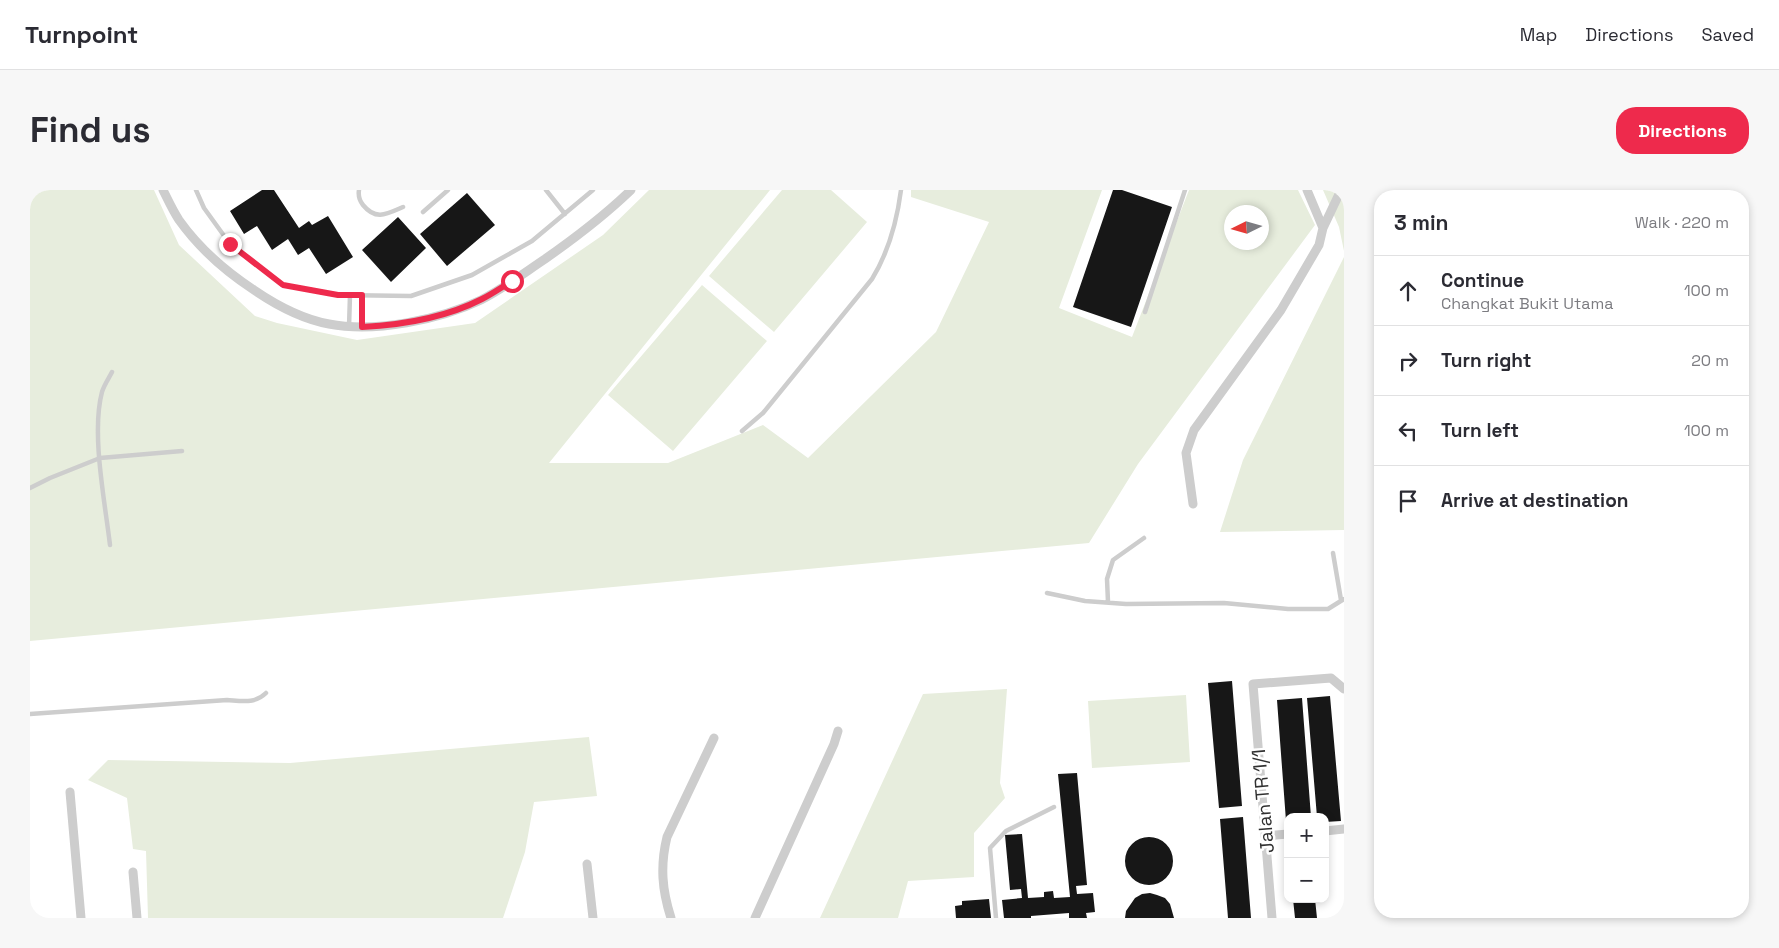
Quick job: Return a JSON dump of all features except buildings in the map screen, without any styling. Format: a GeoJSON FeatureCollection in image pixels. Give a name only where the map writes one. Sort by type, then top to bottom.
{"type":"FeatureCollection","features":[{"type":"Feature","properties":{"kind":"street"},"geometry":{"type":"LineString","coordinates":[[163,190],[178,219],[207,254],[238,279],[272,302],[304,318],[349,327],[388,325],[418,320],[448,313],[481,300],[584,231],[631,190]]}},
{"type":"Feature","properties":{"kind":"street"},"geometry":{"type":"LineString","coordinates":[[1307,190],[1323,228]]}},
{"type":"Feature","properties":{"kind":"street"},"geometry":{"type":"LineString","coordinates":[[1193,504],[1186,453],[1194,430],[1281,310],[1319,245],[1323,228],[1341,190]]}},
{"type":"Feature","properties":{"kind":"street","name":"Jalan TR 1/1"},"geometry":{"type":"LineString","coordinates":[[1272,918],[1253,684],[1331,678],[1344,689]]}},
{"type":"Feature","properties":{"kind":"street"},"geometry":{"type":"LineString","coordinates":[[755,918],[834,744],[838,731]]}},
{"type":"Feature","properties":{"kind":"street"},"geometry":{"type":"LineString","coordinates":[[671,918],[665,899],[662,878],[663,853],[667,837],[714,738]]}},
{"type":"Feature","properties":{"kind":"street"},"geometry":{"type":"LineString","coordinates":[[70,792],[80,918]]}},
{"type":"Feature","properties":{"kind":"street"},"geometry":{"type":"LineString","coordinates":[[1329,831],[1344,829]]}},
{"type":"Feature","properties":{"kind":"street"},"geometry":{"type":"LineString","coordinates":[[1266,836],[1284,834]]}},
{"type":"Feature","properties":{"kind":"street"},"geometry":{"type":"LineString","coordinates":[[587,864],[593,918]]}},
{"type":"Feature","properties":{"kind":"street"},"geometry":{"type":"LineString","coordinates":[[132,872],[137,918]]}},
{"type":"Feature","properties":{"kind":"lane"},"geometry":{"type":"LineString","coordinates":[[196,190],[204,208],[230,244],[283,285],[338,295],[411,296],[472,275],[532,241],[593,190]]}},
{"type":"Feature","properties":{"kind":"lane"},"geometry":{"type":"LineString","coordinates":[[359,190],[359,199],[369,212],[377,215],[385,214],[403,207]]}},
{"type":"Feature","properties":{"kind":"lane"},"geometry":{"type":"LineString","coordinates":[[423,212],[448,190]]}},
{"type":"Feature","properties":{"kind":"lane"},"geometry":{"type":"LineString","coordinates":[[546,190],[566,214]]}},
{"type":"Feature","properties":{"kind":"lane"},"geometry":{"type":"LineString","coordinates":[[742,431],[762,413],[872,280],[882,261],[892,230],[900,190]]}},
{"type":"Feature","properties":{"kind":"lane"},"geometry":{"type":"LineString","coordinates":[[1145,312],[1184,190]]}},
{"type":"Feature","properties":{"kind":"lane"},"geometry":{"type":"LineString","coordinates":[[349,327],[350,295]]}},
{"type":"Feature","properties":{"kind":"lane"},"geometry":{"type":"LineString","coordinates":[[362,295],[362,327]]}},
{"type":"Feature","properties":{"kind":"lane"},"geometry":{"type":"LineString","coordinates":[[110,545],[100,458],[99,414],[102,391],[112,372]]}},
{"type":"Feature","properties":{"kind":"lane"},"geometry":{"type":"LineString","coordinates":[[30,488],[100,458],[182,451]]}},
{"type":"Feature","properties":{"kind":"lane"},"geometry":{"type":"LineString","coordinates":[[1108,602],[1107,579],[1113,560],[1144,538]]}},
{"type":"Feature","properties":{"kind":"lane"},"geometry":{"type":"LineString","coordinates":[[1047,593],[1085,601],[1224,603],[1288,609],[1328,609],[1342,600],[1333,553]]}},
{"type":"Feature","properties":{"kind":"lane"},"geometry":{"type":"LineString","coordinates":[[30,714],[227,700],[246,701],[261,699],[266,693]]}},
{"type":"Feature","properties":{"kind":"lane"},"geometry":{"type":"LineString","coordinates":[[996,918],[990,848],[1006,831],[1054,807]]}},
{"type":"Feature","properties":{"kind":"green space"},"geometry":{"type":"Polygon","coordinates":[[[30,190],[154,190],[179,245],[255,316],[277,323],[357,340],[475,323],[603,235],[649,190],[770,190],[549,463],[668,463],[763,425],[808,458],[936,332],[989,222],[911,197],[911,190],[1102,190],[1059,308],[1132,337],[1189,190],[1298,190],[1315,225],[1138,464],[1089,543],[30,641],[30,190]]]}},
{"type":"Feature","properties":{"kind":"green space"},"geometry":{"type":"Polygon","coordinates":[[[782,190],[831,190],[867,222],[774,332],[709,276],[782,190]]]}},
{"type":"Feature","properties":{"kind":"green space"},"geometry":{"type":"Polygon","coordinates":[[[1323,190],[1344,190],[1344,251],[1339,227],[1323,190]]]}},
{"type":"Feature","properties":{"kind":"green space"},"geometry":{"type":"Polygon","coordinates":[[[1344,257],[1344,530],[1220,532],[1243,460],[1344,257]]]}},
{"type":"Feature","properties":{"kind":"green space"},"geometry":{"type":"Polygon","coordinates":[[[702,285],[767,341],[673,451],[608,395],[702,285]]]}},
{"type":"Feature","properties":{"kind":"green space"},"geometry":{"type":"Polygon","coordinates":[[[1007,689],[1000,783],[1005,798],[974,833],[974,877],[908,881],[898,918],[820,918],[923,694],[1007,689]]]}},
{"type":"Feature","properties":{"kind":"green space"},"geometry":{"type":"Polygon","coordinates":[[[1186,695],[1190,762],[1092,768],[1088,701],[1186,695]]]}},
{"type":"Feature","properties":{"kind":"green space"},"geometry":{"type":"Polygon","coordinates":[[[589,737],[597,796],[534,802],[525,852],[503,918],[148,918],[146,851],[133,849],[127,798],[88,780],[108,760],[290,763],[589,737]]]}},
{"type":"Feature","properties":{"kind":"route"},"geometry":{"type":"LineString","coordinates":[[230,244],[283,285],[338,295],[362,295],[362,327],[388,325],[448,313],[481,300],[512,281]]}}]}
